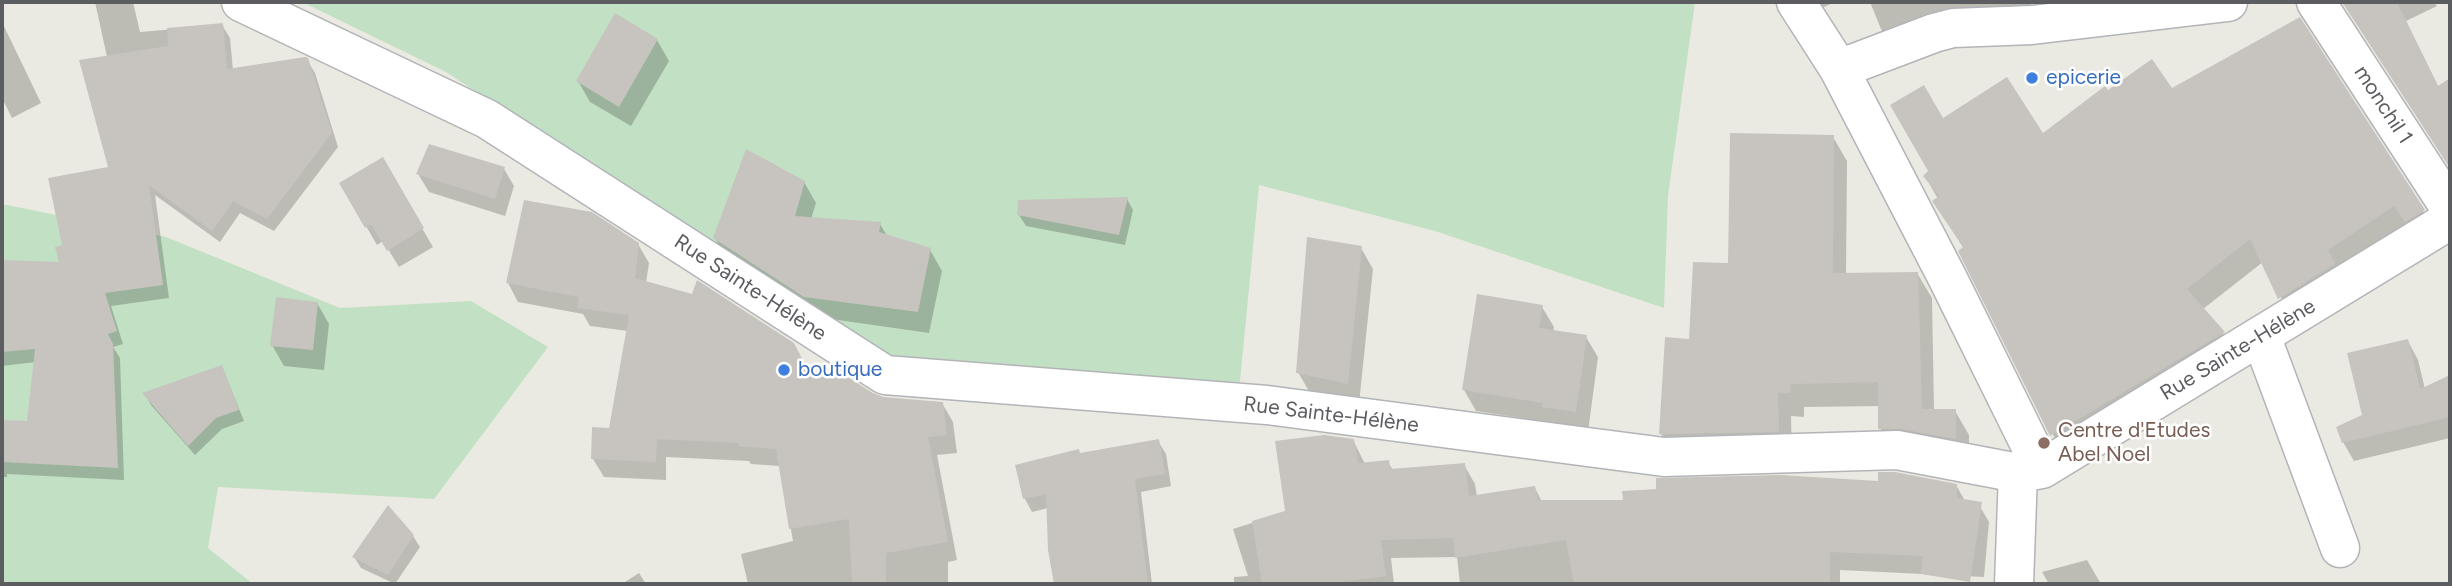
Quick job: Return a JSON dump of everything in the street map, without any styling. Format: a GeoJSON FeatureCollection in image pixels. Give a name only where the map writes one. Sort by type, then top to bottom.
{"type":"FeatureCollection","features":[{"type":"Feature","properties":{"kind":"street","name":"Rue Sainte-Hélène"},"geometry":{"type":"LineString","coordinates":[[241,2],[487,119],[885,375],[1267,405],[1664,457],[1897,450],[2030,471],[2261,336],[2450,220]]}},
{"type":"Feature","properties":{"kind":"street"},"geometry":{"type":"LineString","coordinates":[[1796,2],[1839,69],[1948,279],[2030,471],[2014,584]]}},
{"type":"Feature","properties":{"kind":"street"},"geometry":{"type":"LineString","coordinates":[[1839,69],[1953,28],[2032,25],[2228,2]]}},
{"type":"Feature","properties":{"kind":"street","name":"monchil 1"},"geometry":{"type":"LineString","coordinates":[[2316,2],[2450,208]]}},
{"type":"Feature","properties":{"kind":"street"},"geometry":{"type":"LineString","coordinates":[[2261,336],[2340,548]]}},
{"type":"Feature","properties":{"kind":"green space"},"geometry":{"type":"Polygon","coordinates":[[[302,2],[1695,2],[1668,196],[1664,308],[1435,231],[1259,185],[1238,402],[886,361],[446,72],[302,2]]]}},
{"type":"Feature","properties":{"kind":"green space"},"geometry":{"type":"Polygon","coordinates":[[[2,204],[166,237],[340,308],[471,301],[548,347],[434,499],[218,487],[208,548],[253,584],[2,584],[2,204]]]}},
{"type":"Feature","properties":{"kind":"building"},"geometry":{"type":"Polygon","coordinates":[[[2342,2],[2397,2],[2438,86],[2450,78],[2450,168],[2342,2]]]}},
{"type":"Feature","properties":{"kind":"building"},"geometry":{"type":"Polygon","coordinates":[[[615,13],[658,39],[619,107],[576,81],[615,13]]]}},
{"type":"Feature","properties":{"kind":"building"},"geometry":{"type":"Polygon","coordinates":[[[2300,17],[2425,210],[2405,222],[2394,206],[2328,250],[2335,264],[2278,299],[2250,239],[2187,289],[2225,332],[2050,436],[1958,251],[1963,247],[1932,201],[1939,196],[1923,176],[1928,171],[1890,105],[1924,85],[1943,118],[2007,77],[2043,133],[2105,86],[2108,90],[2152,59],[2172,88],[2300,17]]]}},
{"type":"Feature","properties":{"kind":"building"},"geometry":{"type":"Polygon","coordinates":[[[223,23],[227,69],[308,58],[332,133],[267,219],[233,201],[212,231],[149,185],[163,285],[105,293],[117,331],[108,334],[113,344],[118,468],[2,462],[2,420],[27,421],[35,349],[2,352],[2,260],[59,262],[55,247],[62,245],[48,178],[108,167],[79,60],[168,46],[167,28],[223,23]]]}},
{"type":"Feature","properties":{"kind":"building"},"geometry":{"type":"Polygon","coordinates":[[[1730,133],[1834,135],[1833,273],[1918,272],[1922,409],[1956,409],[1956,439],[1901,429],[1878,429],[1878,382],[1791,384],[1790,393],[1778,393],[1779,432],[1659,434],[1665,337],[1689,339],[1693,262],[1728,263],[1730,133]]]}},
{"type":"Feature","properties":{"kind":"building"},"geometry":{"type":"Polygon","coordinates":[[[429,144],[505,167],[495,199],[416,174],[429,144]]]}},
{"type":"Feature","properties":{"kind":"building"},"geometry":{"type":"Polygon","coordinates":[[[746,149],[805,181],[795,216],[881,222],[879,232],[931,248],[918,312],[804,297],[713,238],[746,149]]]}},
{"type":"Feature","properties":{"kind":"building"},"geometry":{"type":"Polygon","coordinates":[[[383,157],[424,228],[387,251],[371,224],[365,228],[339,183],[383,157]]]}},
{"type":"Feature","properties":{"kind":"building"},"geometry":{"type":"Polygon","coordinates":[[[1128,197],[1119,235],[1017,215],[1018,200],[1128,197]]]}},
{"type":"Feature","properties":{"kind":"building"},"geometry":{"type":"Polygon","coordinates":[[[524,200],[592,212],[639,243],[635,278],[692,294],[697,280],[794,343],[806,366],[805,377],[846,376],[883,397],[943,402],[947,435],[928,437],[948,542],[886,553],[886,584],[852,584],[849,519],[789,529],[776,449],[739,446],[739,443],[657,439],[656,462],[591,459],[592,427],[609,428],[629,315],[577,308],[579,297],[506,283],[524,200]]]}},
{"type":"Feature","properties":{"kind":"building"},"geometry":{"type":"Polygon","coordinates":[[[1307,237],[1362,246],[1348,384],[1296,373],[1307,237]]]}},
{"type":"Feature","properties":{"kind":"building"},"geometry":{"type":"Polygon","coordinates":[[[1477,294],[1543,305],[1539,328],[1587,335],[1576,412],[1542,407],[1543,403],[1462,390],[1477,294]]]}},
{"type":"Feature","properties":{"kind":"building"},"geometry":{"type":"Polygon","coordinates":[[[276,297],[318,302],[313,350],[270,346],[276,297]]]}},
{"type":"Feature","properties":{"kind":"building"},"geometry":{"type":"Polygon","coordinates":[[[2408,339],[2420,389],[2450,375],[2450,417],[2342,443],[2336,427],[2362,415],[2347,353],[2408,339]]]}},
{"type":"Feature","properties":{"kind":"building"},"geometry":{"type":"Polygon","coordinates":[[[222,365],[239,410],[216,418],[188,446],[142,393],[222,365]]]}},
{"type":"Feature","properties":{"kind":"building"},"geometry":{"type":"Polygon","coordinates":[[[1324,435],[1354,439],[1358,463],[1389,460],[1390,469],[1465,463],[1469,496],[1535,486],[1538,500],[1623,500],[1622,491],[1656,489],[1656,478],[1780,475],[1878,481],[1878,472],[1895,472],[1957,484],[1957,498],[1982,502],[1970,582],[1921,574],[1923,556],[1830,552],[1830,584],[1574,584],[1566,540],[1455,558],[1453,538],[1381,540],[1386,576],[1324,584],[1262,584],[1252,521],[1285,511],[1275,441],[1324,435]]]}},
{"type":"Feature","properties":{"kind":"building"},"geometry":{"type":"Polygon","coordinates":[[[1159,439],[1165,474],[1135,479],[1148,584],[1054,584],[1048,550],[1046,494],[1023,499],[1015,465],[1079,449],[1080,453],[1159,439]]]}},
{"type":"Feature","properties":{"kind":"building"},"geometry":{"type":"Polygon","coordinates":[[[388,505],[414,535],[388,575],[352,557],[388,505]]]}},
{"type":"Feature","properties":{"kind":"place","name":"epicerie"},"geometry":{"type":"Point","coordinates":[2032,78]}},
{"type":"Feature","properties":{"kind":"place","name":"boutique"},"geometry":{"type":"Point","coordinates":[784,370]}},
{"type":"Feature","properties":{"kind":"place","name":"Centre d'Etudes Abel Noel"},"geometry":{"type":"Point","coordinates":[2044,443]}}]}
